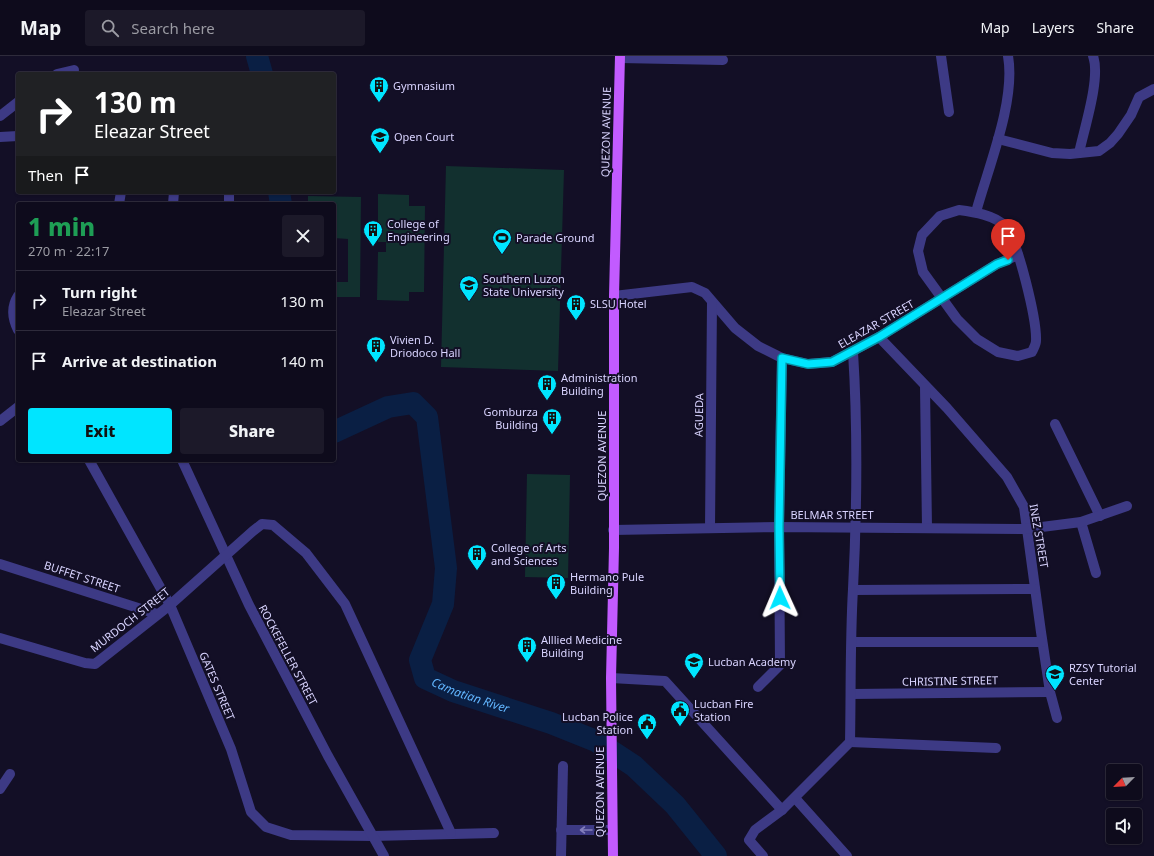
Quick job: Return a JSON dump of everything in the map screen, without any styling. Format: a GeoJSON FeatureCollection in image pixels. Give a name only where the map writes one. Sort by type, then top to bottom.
{"type":"FeatureCollection","features":[{"type":"Feature","properties":{"kind":"main road","name":"QUEZON AVENUE"},"geometry":{"type":"LineString","coordinates":[[613,856],[611,802],[611,678],[614,296],[620,57]]}},
{"type":"Feature","properties":{"kind":"street"},"geometry":{"type":"LineString","coordinates":[[941,56],[949,112]]}},
{"type":"Feature","properties":{"kind":"street"},"geometry":{"type":"LineString","coordinates":[[976,212],[998,139],[1010,69],[1008,56]]}},
{"type":"Feature","properties":{"kind":"street"},"geometry":{"type":"LineString","coordinates":[[1078,153],[1094,83],[1096,63],[1093,56]]}},
{"type":"Feature","properties":{"kind":"street"},"geometry":{"type":"LineString","coordinates":[[620,57],[723,60]]}},
{"type":"Feature","properties":{"kind":"street"},"geometry":{"type":"LineString","coordinates":[[66,72],[74,70]]}},
{"type":"Feature","properties":{"kind":"street"},"geometry":{"type":"LineString","coordinates":[[998,139],[1052,153],[1099,151],[1110,143],[1131,115],[1139,97],[1154,89]]}},
{"type":"Feature","properties":{"kind":"street"},"geometry":{"type":"LineString","coordinates":[[0,116],[16,104]]}},
{"type":"Feature","properties":{"kind":"street"},"geometry":{"type":"LineString","coordinates":[[0,137],[16,136]]}},
{"type":"Feature","properties":{"kind":"street"},"geometry":{"type":"LineString","coordinates":[[959,210],[982,213],[1005,226],[1018,255],[1030,295],[1036,329],[1036,343],[1032,352],[1018,356],[998,352],[978,339],[957,319],[924,272],[918,251],[922,235],[940,216],[959,210]]}},
{"type":"Feature","properties":{"kind":"street","name":"ELEAZAR STREET"},"geometry":{"type":"LineString","coordinates":[[614,296],[692,286],[705,293],[735,328],[758,346],[782,358],[808,364],[832,362],[853,352],[943,299],[997,264],[1018,255]]}},
{"type":"Feature","properties":{"kind":"street"},"geometry":{"type":"LineString","coordinates":[[15,300],[16,326]]}},
{"type":"Feature","properties":{"kind":"street","name":"AGUEDA"},"geometry":{"type":"LineString","coordinates":[[710,528],[712,302]]}},
{"type":"Feature","properties":{"kind":"street","name":"INEZ STREET"},"geometry":{"type":"LineString","coordinates":[[879,337],[925,387],[947,408],[1007,477],[1024,507],[1042,642],[1050,692],[1057,718]]}},
{"type":"Feature","properties":{"kind":"street"},"geometry":{"type":"LineString","coordinates":[[763,856],[749,840],[755,830],[782,810],[795,798],[850,742],[853,590],[856,527],[856,392],[853,352]]}},
{"type":"Feature","properties":{"kind":"street"},"geometry":{"type":"LineString","coordinates":[[758,687],[780,665],[779,527],[782,358]]}},
{"type":"Feature","properties":{"kind":"street"},"geometry":{"type":"LineString","coordinates":[[925,387],[927,528]]}},
{"type":"Feature","properties":{"kind":"street"},"geometry":{"type":"LineString","coordinates":[[0,421],[16,409]]}},
{"type":"Feature","properties":{"kind":"street"},"geometry":{"type":"LineString","coordinates":[[1055,424],[1100,516]]}},
{"type":"Feature","properties":{"kind":"street","name":"GATES STREET"},"geometry":{"type":"LineString","coordinates":[[90,462],[170,605],[231,749],[251,812],[266,827],[292,835],[373,836],[494,833]]}},
{"type":"Feature","properties":{"kind":"street","name":"ROCKEFELLER STREET"},"geometry":{"type":"LineString","coordinates":[[183,462],[248,605],[328,756],[384,856]]}},
{"type":"Feature","properties":{"kind":"street","name":"BELMAR STREET"},"geometry":{"type":"LineString","coordinates":[[613,530],[779,527],[1026,528],[1081,522],[1127,506]]}},
{"type":"Feature","properties":{"kind":"street"},"geometry":{"type":"LineString","coordinates":[[1081,522],[1096,573]]}},
{"type":"Feature","properties":{"kind":"street","name":"MURDOCH STREET"},"geometry":{"type":"LineString","coordinates":[[0,638],[85,663],[95,664],[170,605],[253,530],[262,524],[273,525],[306,552],[345,604],[450,833]]}},
{"type":"Feature","properties":{"kind":"street","name":"BUFFET STREET"},"geometry":{"type":"LineString","coordinates":[[0,564],[157,614]]}},
{"type":"Feature","properties":{"kind":"street"},"geometry":{"type":"LineString","coordinates":[[853,590],[1035,588]]}},
{"type":"Feature","properties":{"kind":"street"},"geometry":{"type":"LineString","coordinates":[[852,642],[1042,642]]}},
{"type":"Feature","properties":{"kind":"street"},"geometry":{"type":"LineString","coordinates":[[611,678],[665,681],[782,810]]}},
{"type":"Feature","properties":{"kind":"street","name":"CHRISTINE STREET"},"geometry":{"type":"LineString","coordinates":[[851,694],[1050,692]]}},
{"type":"Feature","properties":{"kind":"street"},"geometry":{"type":"LineString","coordinates":[[850,742],[996,748]]}},
{"type":"Feature","properties":{"kind":"street"},"geometry":{"type":"LineString","coordinates":[[561,856],[563,766]]}},
{"type":"Feature","properties":{"kind":"street"},"geometry":{"type":"LineString","coordinates":[[0,789],[10,774]]}},
{"type":"Feature","properties":{"kind":"street"},"geometry":{"type":"LineString","coordinates":[[795,798],[847,856]]}},
{"type":"Feature","properties":{"kind":"street"},"geometry":{"type":"LineString","coordinates":[[561,830],[612,830]]}},
{"type":"Feature","properties":{"kind":"green space","name":"Parade Ground"},"geometry":{"type":"Polygon","coordinates":[[[446,166],[564,170],[558,371],[441,367],[446,166]]]}},
{"type":"Feature","properties":{"kind":"green space"},"geometry":{"type":"Polygon","coordinates":[[[378,194],[409,195],[409,206],[425,206],[424,292],[409,292],[409,301],[377,300],[378,252],[386,252],[386,242],[378,242],[378,194]]]}},
{"type":"Feature","properties":{"kind":"green space"},"geometry":{"type":"Polygon","coordinates":[[[308,196],[361,197],[360,297],[336,297],[336,282],[348,282],[348,239],[336,238],[336,202],[308,202],[308,196]]]}},
{"type":"Feature","properties":{"kind":"green space"},"geometry":{"type":"Polygon","coordinates":[[[527,474],[570,475],[568,578],[525,577],[527,474]]]}},
{"type":"Feature","properties":{"kind":"waterway","name":"Camatian River"},"geometry":{"type":"LineString","coordinates":[[257,56],[261,72]]}},
{"type":"Feature","properties":{"kind":"waterway","name":"Camatian River"},"geometry":{"type":"LineString","coordinates":[[279,194],[281,202]]}},
{"type":"Feature","properties":{"kind":"waterway","name":"Camatian River"},"geometry":{"type":"LineString","coordinates":[[336,431],[388,407],[413,403],[427,417],[446,568],[443,604],[420,660],[425,678],[453,691],[551,723],[596,741],[634,766],[675,805],[716,856]]}},
{"type":"Feature","properties":{"kind":"place","name":"Gymnasium"},"geometry":{"type":"Point","coordinates":[379,103]}},
{"type":"Feature","properties":{"kind":"place","name":"Open Court"},"geometry":{"type":"Point","coordinates":[380,154]}},
{"type":"Feature","properties":{"kind":"place","name":"College of Engineering"},"geometry":{"type":"Point","coordinates":[373,247]}},
{"type":"Feature","properties":{"kind":"place","name":"Parade Ground"},"geometry":{"type":"Point","coordinates":[502,255]}},
{"type":"Feature","properties":{"kind":"place","name":"Southern Luzon State University"},"geometry":{"type":"Point","coordinates":[469,302]}},
{"type":"Feature","properties":{"kind":"place","name":"SLSU Hotel"},"geometry":{"type":"Point","coordinates":[576,321]}},
{"type":"Feature","properties":{"kind":"place","name":"Vivien D. Driodoco Hall"},"geometry":{"type":"Point","coordinates":[376,363]}},
{"type":"Feature","properties":{"kind":"place","name":"Administration Building"},"geometry":{"type":"Point","coordinates":[547,401]}},
{"type":"Feature","properties":{"kind":"place","name":"Gomburza Building"},"geometry":{"type":"Point","coordinates":[552,435]}},
{"type":"Feature","properties":{"kind":"place","name":"College of Arts and Sciences"},"geometry":{"type":"Point","coordinates":[477,571]}},
{"type":"Feature","properties":{"kind":"place","name":"Hermano Pule Building"},"geometry":{"type":"Point","coordinates":[556,600]}},
{"type":"Feature","properties":{"kind":"place","name":"Alllied Medicine Building"},"geometry":{"type":"Point","coordinates":[527,663]}},
{"type":"Feature","properties":{"kind":"place","name":"Lucban Academy"},"geometry":{"type":"Point","coordinates":[694,679]}},
{"type":"Feature","properties":{"kind":"place","name":"RZSY Tutorial Center"},"geometry":{"type":"Point","coordinates":[1055,691]}},
{"type":"Feature","properties":{"kind":"place","name":"Lucban Fire Station"},"geometry":{"type":"Point","coordinates":[680,727]}},
{"type":"Feature","properties":{"kind":"place","name":"Lucban Police Station"},"geometry":{"type":"Point","coordinates":[647,740]}},
{"type":"Feature","properties":{"kind":"route"},"geometry":{"type":"LineString","coordinates":[[780,598],[779,527],[782,358],[808,364],[832,362],[853,352],[943,299],[997,264],[1008,260]]}}]}
